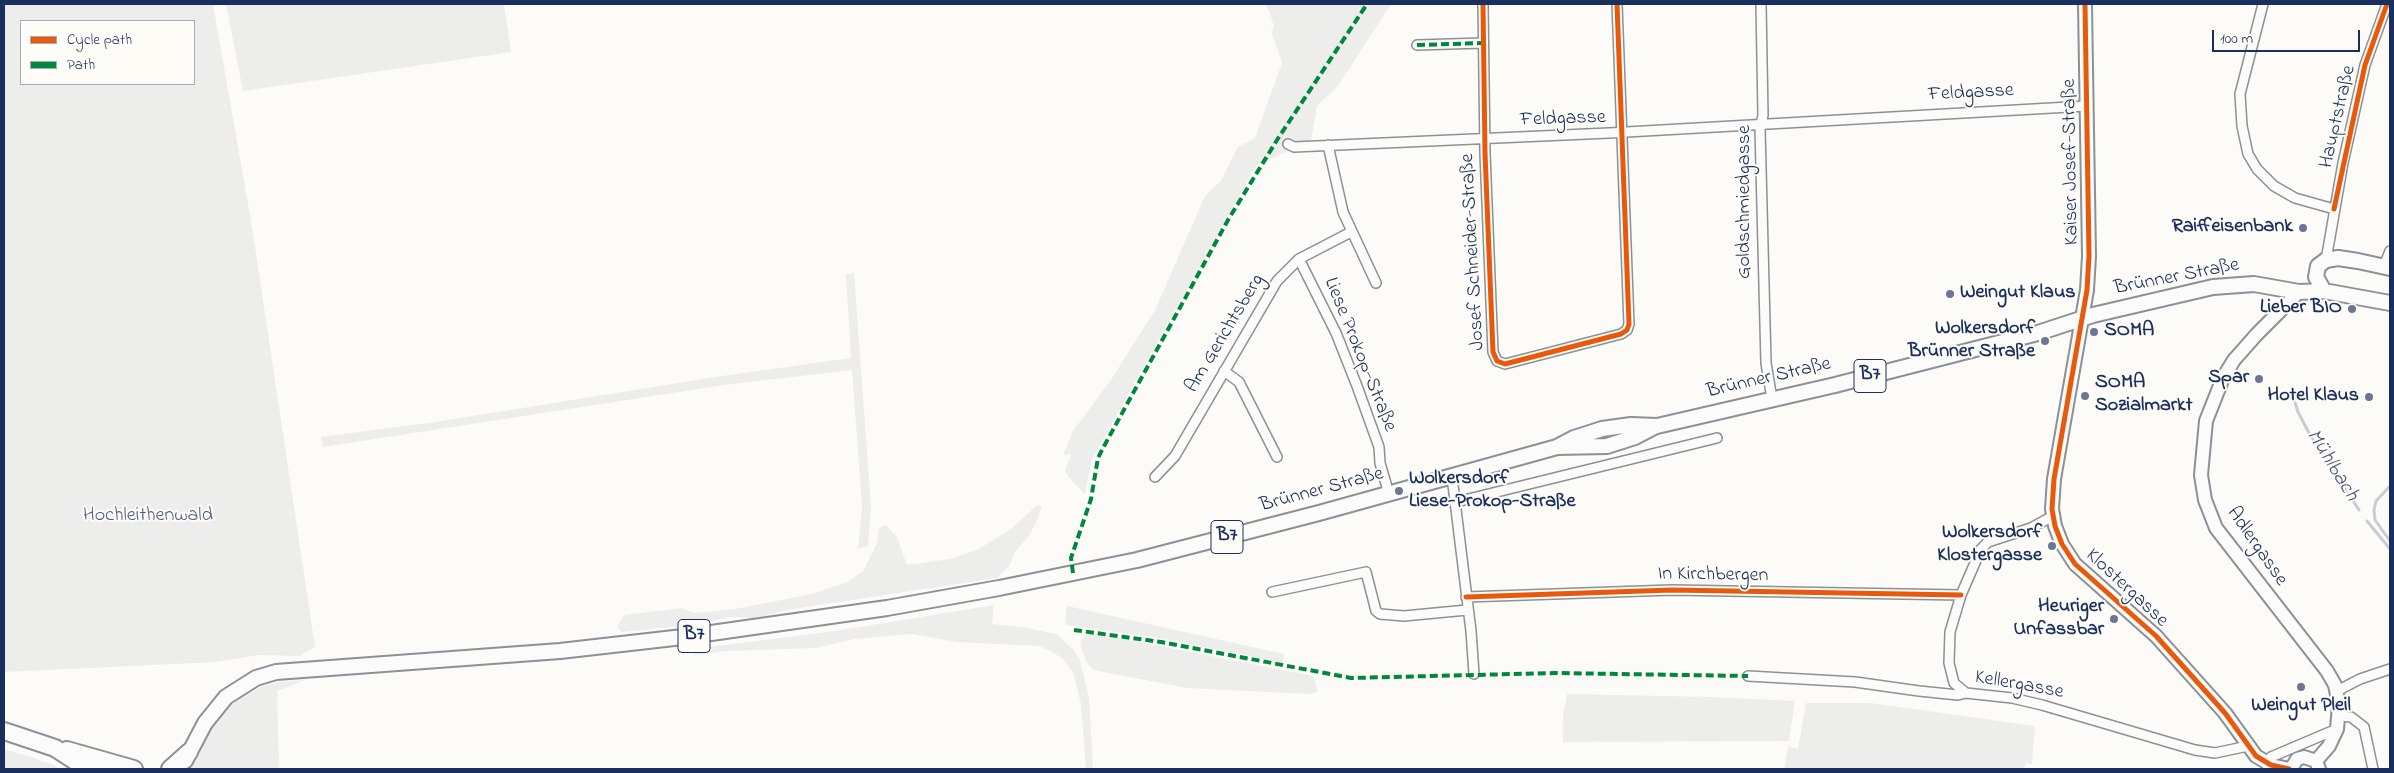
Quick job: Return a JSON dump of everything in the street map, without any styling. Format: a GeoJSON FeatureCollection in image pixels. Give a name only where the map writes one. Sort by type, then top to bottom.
{"type":"FeatureCollection","features":[{"type":"Feature","properties":{"kind":"highway"},"geometry":{"type":"LineString","coordinates":[[4,731],[55,748],[75,750],[134,769]]}},
{"type":"Feature","properties":{"kind":"highway"},"geometry":{"type":"LineString","coordinates":[[55,748],[75,761],[95,769]]}},
{"type":"Feature","properties":{"kind":"highway"},"geometry":{"type":"LineString","coordinates":[[170,769],[188,752]]}},
{"type":"Feature","properties":{"kind":"main road"},"geometry":{"type":"LineString","coordinates":[[2299,292],[2318,266],[2326,260],[2338,258],[2387,267]]}},
{"type":"Feature","properties":{"kind":"main road"},"geometry":{"type":"LineString","coordinates":[[2316,270],[2318,283],[2324,291]]}},
{"type":"Feature","properties":{"kind":"main road","name":"Brünner Straße"},"geometry":{"type":"LineString","coordinates":[[188,752],[205,723],[226,697],[256,678],[276,672],[560,651],[674,638],[821,618],[1000,588],[1172,551],[1389,494],[1557,447],[1574,438],[1602,429],[1631,425],[1657,426],[2038,334],[2107,312],[2232,284],[2254,284],[2299,292]]}},
{"type":"Feature","properties":{"kind":"main road","name":"B7"},"geometry":{"type":"LineString","coordinates":[[2299,292],[2324,291],[2390,303]]}},
{"type":"Feature","properties":{"kind":"main road","name":"B7"},"geometry":{"type":"LineString","coordinates":[[181,769],[188,752]]}},
{"type":"Feature","properties":{"kind":"street"},"geometry":{"type":"LineString","coordinates":[[1483,4],[1486,138]]}},
{"type":"Feature","properties":{"kind":"street"},"geometry":{"type":"LineString","coordinates":[[1617,4],[1620,132]]}},
{"type":"Feature","properties":{"kind":"street","name":"Goldschmiedgasse"},"geometry":{"type":"LineString","coordinates":[[1761,4],[1764,115],[1761,123],[1766,363],[1772,399]]}},
{"type":"Feature","properties":{"kind":"street","name":"Kaiser Josef-Straße"},"geometry":{"type":"LineString","coordinates":[[2082,319],[2086,304],[2088,256],[2085,4]]}},
{"type":"Feature","properties":{"kind":"street"},"geometry":{"type":"LineString","coordinates":[[2263,4],[2240,94],[2242,126],[2248,154],[2257,169],[2274,186],[2295,198],[2334,209]]}},
{"type":"Feature","properties":{"kind":"street","name":"Hauptstraße"},"geometry":{"type":"LineString","coordinates":[[2326,260],[2334,209],[2365,65],[2387,4]]}},
{"type":"Feature","properties":{"kind":"street"},"geometry":{"type":"LineString","coordinates":[[1417,45],[1483,43]]}},
{"type":"Feature","properties":{"kind":"street","name":"Feldgasse"},"geometry":{"type":"LineString","coordinates":[[1288,144],[1294,146],[1328,145],[1620,132],[2087,106]]}},
{"type":"Feature","properties":{"kind":"street","name":"Josef Schneider-Straße"},"geometry":{"type":"LineString","coordinates":[[1486,138],[1494,352],[1497,361],[1505,364],[1621,334],[1627,330],[1629,324],[1620,132]]}},
{"type":"Feature","properties":{"kind":"street"},"geometry":{"type":"LineString","coordinates":[[1328,145],[1334,179],[1351,232],[1376,283]]}},
{"type":"Feature","properties":{"kind":"street","name":"Am Gerichtsberg"},"geometry":{"type":"LineString","coordinates":[[1155,477],[1175,456],[1277,281],[1299,259],[1351,232]]}},
{"type":"Feature","properties":{"kind":"street"},"geometry":{"type":"LineString","coordinates":[[2387,267],[2390,251]]}},
{"type":"Feature","properties":{"kind":"street","name":"Liese Prokop-Straße"},"geometry":{"type":"LineString","coordinates":[[1299,259],[1336,333],[1358,386],[1378,447],[1380,463],[1389,494]]}},
{"type":"Feature","properties":{"kind":"street","name":"Adlergasse"},"geometry":{"type":"LineString","coordinates":[[2299,292],[2243,350],[2228,369],[2217,389],[2204,433],[2202,481],[2208,511],[2218,533],[2327,671],[2337,691],[2338,723]]}},
{"type":"Feature","properties":{"kind":"street","name":"Klostergasse"},"geometry":{"type":"LineString","coordinates":[[2082,319],[2054,479],[2053,516],[2058,535],[2075,564],[2156,636],[2225,713],[2256,756],[2268,766],[2290,769]]}},
{"type":"Feature","properties":{"kind":"street"},"geometry":{"type":"LineString","coordinates":[[1224,371],[1239,382],[1277,457]]}},
{"type":"Feature","properties":{"kind":"street"},"geometry":{"type":"LineString","coordinates":[[1456,502],[1717,438]]}},
{"type":"Feature","properties":{"kind":"street"},"geometry":{"type":"LineString","coordinates":[[1452,477],[1467,610],[1472,631],[1474,674]]}},
{"type":"Feature","properties":{"kind":"street"},"geometry":{"type":"LineString","coordinates":[[1966,693],[1954,683],[1949,663],[1950,632],[1961,595],[1985,543],[2031,528],[2053,516]]}},
{"type":"Feature","properties":{"kind":"street"},"geometry":{"type":"LineString","coordinates":[[1272,592],[1366,572],[1376,611],[1380,614],[1404,616],[1467,610]]}},
{"type":"Feature","properties":{"kind":"street","name":"In Kirchbergen"},"geometry":{"type":"LineString","coordinates":[[1466,598],[1672,590],[1961,595]]}},
{"type":"Feature","properties":{"kind":"street"},"geometry":{"type":"LineString","coordinates":[[2337,691],[2360,679],[2390,669]]}},
{"type":"Feature","properties":{"kind":"street","name":"Kellergasse"},"geometry":{"type":"LineString","coordinates":[[1748,676],[1855,682],[1958,695],[1966,693],[2042,705],[2195,750],[2215,753],[2232,752],[2248,746]]}},
{"type":"Feature","properties":{"kind":"street"},"geometry":{"type":"LineString","coordinates":[[2268,766],[2271,757],[2351,717],[2364,727],[2373,769]]}},
{"type":"Feature","properties":{"kind":"street"},"geometry":{"type":"LineString","coordinates":[[2290,769],[2300,757],[2308,757],[2317,765],[2329,746],[2338,723]]}},
{"type":"Feature","properties":{"kind":"green space","name":"Hochleithenwald"},"geometry":{"type":"Polygon","coordinates":[[[4,4],[213,4],[252,227],[315,647],[300,656],[258,655],[216,662],[4,672],[4,4]]]}},
{"type":"Feature","properties":{"kind":"green space"},"geometry":{"type":"Polygon","coordinates":[[[226,4],[504,4],[511,52],[243,91],[226,4]]]}},
{"type":"Feature","properties":{"kind":"green space"},"geometry":{"type":"Polygon","coordinates":[[[1265,4],[1391,4],[1338,86],[1317,106],[1311,140],[1256,166],[1092,459],[1085,494],[1065,471],[1071,454],[1063,455],[1073,431],[1111,380],[1155,310],[1205,196],[1222,179],[1238,147],[1255,138],[1282,63],[1271,31],[1274,27],[1270,13],[1265,4]]]}},
{"type":"Feature","properties":{"kind":"green space"},"geometry":{"type":"Polygon","coordinates":[[[854,273],[871,506],[868,546],[858,549],[862,506],[852,370],[724,385],[323,447],[321,437],[435,422],[722,376],[851,358],[846,274],[854,273]]]}},
{"type":"Feature","properties":{"kind":"green space"},"geometry":{"type":"Polygon","coordinates":[[[1037,505],[1042,506],[1036,523],[1028,537],[1015,552],[1010,565],[997,578],[787,610],[755,618],[731,617],[692,625],[622,632],[617,627],[624,615],[681,608],[695,613],[735,609],[812,594],[847,582],[863,571],[877,543],[879,528],[886,525],[897,537],[907,565],[950,559],[979,549],[1011,529],[1037,505]]]}},
{"type":"Feature","properties":{"kind":"green space"},"geometry":{"type":"Polygon","coordinates":[[[994,605],[992,624],[1022,627],[1056,634],[1072,648],[1080,660],[1089,698],[1093,769],[1086,769],[1081,704],[1073,672],[1061,657],[1040,646],[957,642],[911,634],[854,639],[816,648],[728,651],[694,655],[694,649],[835,631],[994,605]]]}},
{"type":"Feature","properties":{"kind":"green space"},"geometry":{"type":"Polygon","coordinates":[[[1067,606],[1284,654],[1283,663],[1160,638],[1065,625],[1067,606]]]}},
{"type":"Feature","properties":{"kind":"green space"},"geometry":{"type":"Polygon","coordinates":[[[1093,633],[1313,676],[1318,692],[1310,694],[1187,688],[1093,670],[1086,661],[1081,647],[1081,640],[1085,635],[1093,633]]]}},
{"type":"Feature","properties":{"kind":"green space"},"geometry":{"type":"Polygon","coordinates":[[[306,680],[277,691],[279,769],[191,769],[212,728],[225,711],[238,700],[263,686],[279,682],[306,680]]]}},
{"type":"Feature","properties":{"kind":"green space"},"geometry":{"type":"Polygon","coordinates":[[[1567,694],[1795,701],[1789,741],[1563,742],[1563,716],[1567,694]]]}},
{"type":"Feature","properties":{"kind":"green space"},"geometry":{"type":"Polygon","coordinates":[[[1806,703],[1870,703],[2035,726],[2032,764],[2026,763],[2024,769],[1784,769],[1788,747],[1798,749],[1806,703]]]}},
{"type":"Feature","properties":{"kind":"green space"},"geometry":{"type":"Polygon","coordinates":[[[4,749],[31,757],[64,769],[4,769],[4,749]]]}},
{"type":"Feature","properties":{"kind":"waterway","name":"Mühlbach"},"geometry":{"type":"LineString","coordinates":[[2292,393],[2298,412],[2309,433],[2359,510]]}},
{"type":"Feature","properties":{"kind":"waterway"},"geometry":{"type":"LineString","coordinates":[[2390,486],[2376,501],[2374,510],[2375,520],[2390,541]]}},
{"type":"Feature","properties":{"kind":"waterway","name":"Mühlbach"},"geometry":{"type":"LineString","coordinates":[[2367,521],[2390,549]]}},
{"type":"Feature","properties":{"kind":"marked path"},"geometry":{"type":"LineString","coordinates":[[1073,573],[1071,558],[1091,499],[1098,458],[1103,448],[1228,220],[1277,140],[1367,4]]}},
{"type":"Feature","properties":{"kind":"marked path"},"geometry":{"type":"LineString","coordinates":[[1417,45],[1483,43]]}},
{"type":"Feature","properties":{"kind":"marked path"},"geometry":{"type":"LineString","coordinates":[[1074,630],[1161,642],[1351,678],[1555,673],[1748,676]]}},
{"type":"Feature","properties":{"kind":"cycle path"},"geometry":{"type":"LineString","coordinates":[[1483,4],[1485,153],[1493,352],[1497,361],[1505,364],[1621,334],[1627,330],[1629,324],[1617,4]]}},
{"type":"Feature","properties":{"kind":"cycle path"},"geometry":{"type":"LineString","coordinates":[[2085,4],[2089,256],[2087,290],[2054,479],[2052,509],[2055,526],[2062,544],[2075,564],[2156,636],[2225,713],[2256,756],[2271,765],[2289,769]]}},
{"type":"Feature","properties":{"kind":"cycle path"},"geometry":{"type":"LineString","coordinates":[[2334,209],[2365,65],[2387,4]]}},
{"type":"Feature","properties":{"kind":"cycle path"},"geometry":{"type":"LineString","coordinates":[[1466,597],[1672,590],[1961,595]]}},
{"type":"Feature","properties":{"kind":"place","name":"Raiffeisenbank"},"geometry":{"type":"Point","coordinates":[2303,228]}},
{"type":"Feature","properties":{"kind":"place","name":"Weingut Klaus"},"geometry":{"type":"Point","coordinates":[1950,294]}},
{"type":"Feature","properties":{"kind":"place","name":"Lieber BIO"},"geometry":{"type":"Point","coordinates":[2352,309]}},
{"type":"Feature","properties":{"kind":"place","name":"SOMA"},"geometry":{"type":"Point","coordinates":[2094,332]}},
{"type":"Feature","properties":{"kind":"place","name":"Wolkersdorf Brünner Straße"},"geometry":{"type":"Point","coordinates":[2045,341]}},
{"type":"Feature","properties":{"kind":"place","name":"Spar"},"geometry":{"type":"Point","coordinates":[2259,379]}},
{"type":"Feature","properties":{"kind":"place","name":"SOMA Sozialmarkt"},"geometry":{"type":"Point","coordinates":[2085,396]}},
{"type":"Feature","properties":{"kind":"place","name":"Hotel Klaus"},"geometry":{"type":"Point","coordinates":[2369,397]}},
{"type":"Feature","properties":{"kind":"place","name":"Wolkersdorf Liese-Prokop-Straße"},"geometry":{"type":"Point","coordinates":[1399,491]}},
{"type":"Feature","properties":{"kind":"place","name":"Wolkersdorf Klostergasse"},"geometry":{"type":"Point","coordinates":[2052,546]}},
{"type":"Feature","properties":{"kind":"place","name":"Heuriger Unfassbar"},"geometry":{"type":"Point","coordinates":[2114,619]}},
{"type":"Feature","properties":{"kind":"place","name":"Weingut Pleil"},"geometry":{"type":"Point","coordinates":[2301,687]}}]}
